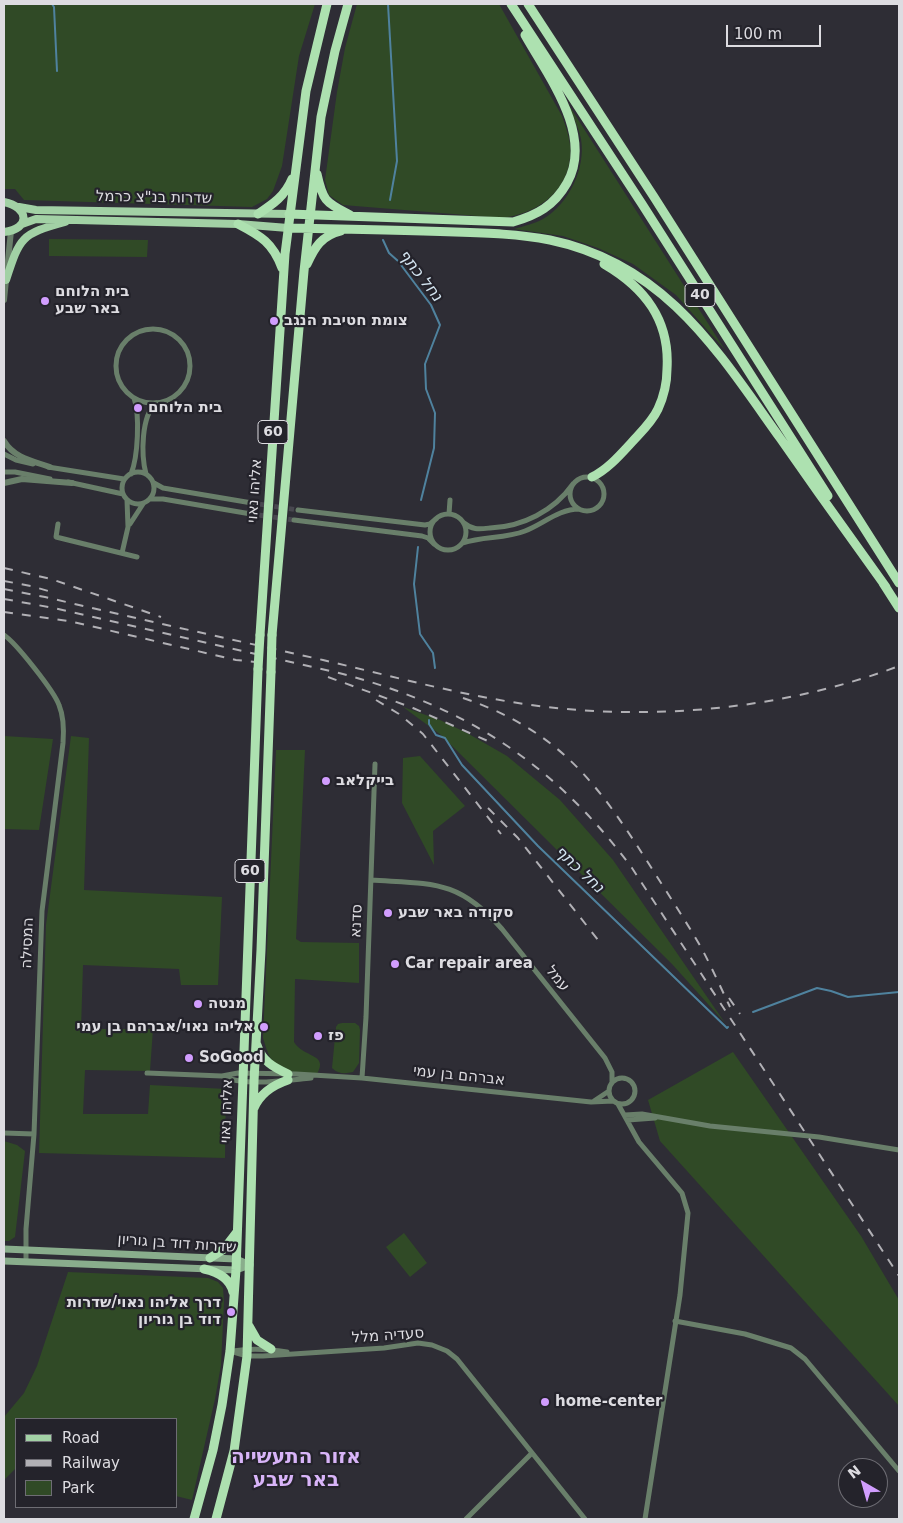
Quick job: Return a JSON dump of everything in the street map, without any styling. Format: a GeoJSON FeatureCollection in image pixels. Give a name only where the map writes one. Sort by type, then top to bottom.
{"type":"FeatureCollection","features":[{"type":"Feature","properties":{"kind":"highway","name":"60"},"geometry":{"type":"LineString","coordinates":[[288,228],[306,91],[327,4]]}},
{"type":"Feature","properties":{"kind":"highway","name":"60"},"geometry":{"type":"LineString","coordinates":[[308,228],[321,117],[335,51],[348,4]]}},
{"type":"Feature","properties":{"kind":"highway"},"geometry":{"type":"LineString","coordinates":[[289,214],[513,222],[531,217],[562,192],[572,174],[576,153],[574,131],[566,109],[510,4]]}},
{"type":"Feature","properties":{"kind":"highway","name":"40"},"geometry":{"type":"LineString","coordinates":[[510,4],[648,213],[899,608]]}},
{"type":"Feature","properties":{"kind":"highway","name":"40"},"geometry":{"type":"LineString","coordinates":[[528,4],[899,583]]}},
{"type":"Feature","properties":{"kind":"highway"},"geometry":{"type":"LineString","coordinates":[[258,214],[273,204],[285,192],[296,167]]}},
{"type":"Feature","properties":{"kind":"highway"},"geometry":{"type":"LineString","coordinates":[[316,167],[325,200],[353,216]]}},
{"type":"Feature","properties":{"kind":"highway"},"geometry":{"type":"LineString","coordinates":[[238,224],[261,237],[273,248],[283,272],[283,283]]}},
{"type":"Feature","properties":{"kind":"highway"},"geometry":{"type":"LineString","coordinates":[[288,228],[500,234],[535,238],[559,242],[590,252],[622,267],[674,303],[697,327],[731,370],[886,587]]}},
{"type":"Feature","properties":{"kind":"highway","name":"אליהו נאוי"},"geometry":{"type":"LineString","coordinates":[[194,1519],[213,1450],[230,1351],[236,1270],[258,669],[288,228]]}},
{"type":"Feature","properties":{"kind":"highway","name":"אליהו נאוי"},"geometry":{"type":"LineString","coordinates":[[216,1519],[236,1443],[247,1352],[254,1077],[261,950],[272,635],[308,228]]}},
{"type":"Feature","properties":{"kind":"highway"},"geometry":{"type":"LineString","coordinates":[[304,271],[314,248],[319,242],[332,233],[351,229]]}},
{"type":"Feature","properties":{"kind":"highway"},"geometry":{"type":"LineString","coordinates":[[559,242],[597,260],[631,283],[653,308],[666,337],[668,353],[666,389],[657,411],[651,421],[607,468],[592,477]]}},
{"type":"Feature","properties":{"kind":"highway"},"geometry":{"type":"LineString","coordinates":[[254,1111],[257,1103],[267,1091],[288,1077],[267,1062],[261,1055],[256,1042]]}},
{"type":"Feature","properties":{"kind":"highway"},"geometry":{"type":"LineString","coordinates":[[210,1258],[227,1246],[237,1232]]}},
{"type":"Feature","properties":{"kind":"highway"},"geometry":{"type":"LineString","coordinates":[[204,1269],[214,1271],[224,1277],[231,1284],[234,1294]]}},
{"type":"Feature","properties":{"kind":"highway"},"geometry":{"type":"LineString","coordinates":[[248,1321],[257,1340],[270,1349]]}},
{"type":"Feature","properties":{"kind":"main road","name":"שדרות בנ\"צ כרמל"},"geometry":{"type":"LineString","coordinates":[[4,202],[36,210],[289,214]]}},
{"type":"Feature","properties":{"kind":"main road"},"geometry":{"type":"LineString","coordinates":[[8,231],[22,224],[23,212],[19,207]]}},
{"type":"Feature","properties":{"kind":"main road","name":"שדרות בנ\"צ כרמל"},"geometry":{"type":"LineString","coordinates":[[22,224],[36,219],[238,224],[288,228]]}},
{"type":"Feature","properties":{"kind":"main road"},"geometry":{"type":"LineString","coordinates":[[6,280],[16,252],[26,236],[40,229],[74,220]]}},
{"type":"Feature","properties":{"kind":"main road","name":"שדרות דוד בן גוריון"},"geometry":{"type":"LineString","coordinates":[[4,1249],[236,1259],[250,1265]]}},
{"type":"Feature","properties":{"kind":"main road","name":"שדרות דוד בן גוריון"},"geometry":{"type":"LineString","coordinates":[[4,1261],[236,1270],[250,1265]]}},
{"type":"Feature","properties":{"kind":"street"},"geometry":{"type":"LineString","coordinates":[[4,300],[8,231]]}},
{"type":"Feature","properties":{"kind":"street"},"geometry":{"type":"LineString","coordinates":[[157,403],[145,402],[134,398],[124,390],[118,375],[117,362],[121,349],[132,337],[142,332],[153,330],[164,331],[179,340],[186,349],[190,360],[190,371],[187,382],[180,391],[171,398],[157,403],[150,409],[146,420],[143,456],[146,474],[154,483],[164,488],[252,503]]}},
{"type":"Feature","properties":{"kind":"street"},"geometry":{"type":"LineString","coordinates":[[130,474],[133,467],[138,424],[134,398]]}},
{"type":"Feature","properties":{"kind":"street"},"geometry":{"type":"LineString","coordinates":[[4,441],[10,449],[22,458],[50,467]]}},
{"type":"Feature","properties":{"kind":"street"},"geometry":{"type":"LineString","coordinates":[[4,454],[16,460],[124,479]]}},
{"type":"Feature","properties":{"kind":"street"},"geometry":{"type":"LineString","coordinates":[[4,472],[15,472],[123,494]]}},
{"type":"Feature","properties":{"kind":"street"},"geometry":{"type":"LineString","coordinates":[[142,504],[135,504],[127,500],[123,494],[122,486],[124,479],[130,474],[138,472],[146,474]]}},
{"type":"Feature","properties":{"kind":"street"},"geometry":{"type":"LineString","coordinates":[[298,510],[424,525],[430,524],[437,518],[449,514],[460,518],[470,528],[477,529],[503,527],[520,523],[558,501],[581,478],[592,477],[603,488],[604,498],[594,509],[562,512],[524,532],[505,536],[478,538],[463,543]]}},
{"type":"Feature","properties":{"kind":"street"},"geometry":{"type":"LineString","coordinates":[[4,483],[22,479],[72,483]]}},
{"type":"Feature","properties":{"kind":"street"},"geometry":{"type":"LineString","coordinates":[[122,553],[128,526],[142,504],[150,499],[154,491],[154,483]]}},
{"type":"Feature","properties":{"kind":"street"},"geometry":{"type":"LineString","coordinates":[[573,484],[570,498],[579,509]]}},
{"type":"Feature","properties":{"kind":"street"},"geometry":{"type":"LineString","coordinates":[[150,499],[163,499],[251,514]]}},
{"type":"Feature","properties":{"kind":"street"},"geometry":{"type":"LineString","coordinates":[[127,500],[128,526]]}},
{"type":"Feature","properties":{"kind":"street"},"geometry":{"type":"LineString","coordinates":[[449,514],[450,500]]}},
{"type":"Feature","properties":{"kind":"street"},"geometry":{"type":"LineString","coordinates":[[434,544],[430,534],[437,518]]}},
{"type":"Feature","properties":{"kind":"street"},"geometry":{"type":"LineString","coordinates":[[294,520],[422,536],[428,538],[444,550],[449,551],[460,547],[463,543],[467,533],[464,523]]}},
{"type":"Feature","properties":{"kind":"street"},"geometry":{"type":"LineString","coordinates":[[58,524],[56,537],[137,557]]}},
{"type":"Feature","properties":{"kind":"street","name":"המסילה"},"geometry":{"type":"LineString","coordinates":[[4,635],[13,642],[57,700],[62,714],[64,729],[42,911],[34,1134],[26,1229],[26,1262]]}},
{"type":"Feature","properties":{"kind":"street","name":"סדנא"},"geometry":{"type":"LineString","coordinates":[[362,1078],[375,764]]}},
{"type":"Feature","properties":{"kind":"street","name":"עמל"},"geometry":{"type":"LineString","coordinates":[[370,880],[437,885],[460,893],[472,900],[492,917],[622,1078]]}},
{"type":"Feature","properties":{"kind":"street"},"geometry":{"type":"LineString","coordinates":[[591,1102],[608,1092],[612,1082],[610,1065]]}},
{"type":"Feature","properties":{"kind":"street","name":"אברהם בן עמי"},"geometry":{"type":"LineString","coordinates":[[147,1073],[242,1077],[324,1076],[362,1078],[591,1102],[616,1102]]}},
{"type":"Feature","properties":{"kind":"street"},"geometry":{"type":"LineString","coordinates":[[612,1082],[622,1078],[630,1080],[634,1086],[635,1094],[627,1117]]}},
{"type":"Feature","properties":{"kind":"street"},"geometry":{"type":"LineString","coordinates":[[608,1092],[627,1117],[639,1142],[682,1193],[688,1212],[680,1294],[645,1519]]}},
{"type":"Feature","properties":{"kind":"street"},"geometry":{"type":"LineString","coordinates":[[616,1102],[625,1104],[631,1101]]}},
{"type":"Feature","properties":{"kind":"street"},"geometry":{"type":"LineString","coordinates":[[627,1117],[662,1117],[710,1126],[819,1137],[899,1150]]}},
{"type":"Feature","properties":{"kind":"street"},"geometry":{"type":"LineString","coordinates":[[4,1133],[34,1134]]}},
{"type":"Feature","properties":{"kind":"street"},"geometry":{"type":"LineString","coordinates":[[675,1321],[745,1334],[791,1348],[805,1359],[899,1471]]}},
{"type":"Feature","properties":{"kind":"street","name":"סעדיה מלל"},"geometry":{"type":"LineString","coordinates":[[230,1351],[294,1354],[418,1344],[432,1345],[447,1351],[457,1359],[585,1519]]}},
{"type":"Feature","properties":{"kind":"street","name":"סעדיה מלל"},"geometry":{"type":"LineString","coordinates":[[247,1352],[270,1349],[294,1354]]}},
{"type":"Feature","properties":{"kind":"street"},"geometry":{"type":"LineString","coordinates":[[466,1519],[532,1453]]}},
{"type":"Feature","properties":{"kind":"green space"},"geometry":{"type":"Polygon","coordinates":[[[4,4],[315,4],[299,56],[282,166],[273,191],[267,199],[252,207],[24,200],[15,189],[4,189],[4,4]]]}},
{"type":"Feature","properties":{"kind":"green space"},"geometry":{"type":"Polygon","coordinates":[[[357,4],[499,4],[562,116],[570,142],[570,158],[567,171],[555,192],[537,207],[514,216],[502,218],[343,205],[329,195],[325,180],[337,92],[345,48],[357,4]]]}},
{"type":"Feature","properties":{"kind":"green space"},"geometry":{"type":"Polygon","coordinates":[[[563,96],[725,350],[676,295],[633,264],[598,248],[563,236],[514,229],[543,219],[561,204],[574,184],[581,162],[581,139],[576,122],[563,96]]]}},
{"type":"Feature","properties":{"kind":"green space"},"geometry":{"type":"Polygon","coordinates":[[[49,239],[148,240],[147,257],[49,256],[49,239]]]}},
{"type":"Feature","properties":{"kind":"green space"},"geometry":{"type":"Polygon","coordinates":[[[403,707],[440,720],[507,756],[560,800],[613,860],[725,1023],[672,964],[441,735],[403,707]]]}},
{"type":"Feature","properties":{"kind":"green space"},"geometry":{"type":"Polygon","coordinates":[[[4,736],[53,739],[39,830],[4,829],[4,736]]]}},
{"type":"Feature","properties":{"kind":"green space"},"geometry":{"type":"Polygon","coordinates":[[[71,736],[89,738],[84,890],[222,897],[218,985],[181,985],[179,969],[83,965],[81,1029],[153,1029],[150,1071],[85,1070],[83,1114],[148,1114],[150,1085],[226,1089],[225,1158],[39,1153],[46,925],[71,736]]]}},
{"type":"Feature","properties":{"kind":"green space"},"geometry":{"type":"Polygon","coordinates":[[[276,750],[305,750],[296,939],[301,942],[359,943],[359,983],[295,979],[294,1042],[303,1051],[320,1062],[317,1074],[291,1072],[279,1066],[270,1057],[263,1038],[276,750]]]}},
{"type":"Feature","properties":{"kind":"green space"},"geometry":{"type":"Polygon","coordinates":[[[420,756],[465,806],[433,831],[434,865],[402,803],[403,758],[420,756]]]}},
{"type":"Feature","properties":{"kind":"green space"},"geometry":{"type":"Polygon","coordinates":[[[342,1023],[355,1023],[359,1026],[360,1030],[359,1063],[353,1072],[347,1073],[339,1072],[332,1068],[336,1027],[342,1023]]]}},
{"type":"Feature","properties":{"kind":"green space"},"geometry":{"type":"Polygon","coordinates":[[[733,1052],[861,1236],[899,1300],[899,1406],[660,1141],[648,1100],[733,1052]]]}},
{"type":"Feature","properties":{"kind":"green space"},"geometry":{"type":"Polygon","coordinates":[[[4,1141],[17,1145],[25,1151],[15,1237],[9,1241],[4,1241],[4,1141]]]}},
{"type":"Feature","properties":{"kind":"green space"},"geometry":{"type":"Polygon","coordinates":[[[404,1233],[427,1263],[410,1277],[386,1247],[404,1233]]]}},
{"type":"Feature","properties":{"kind":"green space"},"geometry":{"type":"Polygon","coordinates":[[[68,1272],[208,1278],[218,1282],[223,1288],[224,1302],[221,1365],[192,1500],[178,1496],[178,1418],[15,1418],[15,1469],[4,1480],[4,1417],[24,1393],[37,1366],[68,1272]]]}},
{"type":"Feature","properties":{"kind":"waterway"},"geometry":{"type":"LineString","coordinates":[[52,4],[54,7],[57,71]]}},
{"type":"Feature","properties":{"kind":"waterway","name":"נחל כתף"},"geometry":{"type":"LineString","coordinates":[[388,4],[397,161],[390,200]]}},
{"type":"Feature","properties":{"kind":"waterway","name":"נחל כתף"},"geometry":{"type":"LineString","coordinates":[[383,240],[389,253],[398,261],[431,305],[440,325],[425,364],[426,389],[435,413],[434,448],[421,500]]}},
{"type":"Feature","properties":{"kind":"waterway","name":"נחל כתף"},"geometry":{"type":"LineString","coordinates":[[418,547],[414,584],[420,634],[433,653],[435,668]]}},
{"type":"Feature","properties":{"kind":"waterway","name":"נחל כתף"},"geometry":{"type":"LineString","coordinates":[[429,720],[429,724],[436,735],[445,738],[462,765],[538,846],[728,1027]]}},
{"type":"Feature","properties":{"kind":"waterway","name":"נחל כתף"},"geometry":{"type":"LineString","coordinates":[[753,1012],[817,988],[848,997],[899,992]]}},
{"type":"Feature","properties":{"kind":"tunnel"},"geometry":{"type":"LineString","coordinates":[[252,503],[298,510]]}},
{"type":"Feature","properties":{"kind":"tunnel"},"geometry":{"type":"LineString","coordinates":[[251,514],[294,520]]}},
{"type":"Feature","properties":{"kind":"railway"},"geometry":{"type":"LineString","coordinates":[[4,568],[51,579],[161,617]]}},
{"type":"Feature","properties":{"kind":"railway"},"geometry":{"type":"LineString","coordinates":[[4,581],[55,593]]}},
{"type":"Feature","properties":{"kind":"railway"},"geometry":{"type":"LineString","coordinates":[[4,589],[445,689],[536,706],[567,709],[651,712],[736,706],[819,691],[899,666]]}},
{"type":"Feature","properties":{"kind":"railway"},"geometry":{"type":"LineString","coordinates":[[4,599],[54,608],[339,673],[385,687],[427,703],[467,722],[504,744],[538,769],[571,798],[602,831],[632,868],[899,1276]]}},
{"type":"Feature","properties":{"kind":"railway"},"geometry":{"type":"LineString","coordinates":[[4,612],[69,621],[236,660],[274,664]]}},
{"type":"Feature","properties":{"kind":"railway"},"geometry":{"type":"LineString","coordinates":[[328,677],[413,708],[490,742]]}},
{"type":"Feature","properties":{"kind":"railway"},"geometry":{"type":"LineString","coordinates":[[463,698],[498,712],[527,728],[553,746],[576,766],[596,789],[634,842],[706,956],[730,1007]]}},
{"type":"Feature","properties":{"kind":"railway"},"geometry":{"type":"LineString","coordinates":[[376,700],[399,714],[423,734],[501,834]]}},
{"type":"Feature","properties":{"kind":"railway"},"geometry":{"type":"LineString","coordinates":[[488,808],[518,838],[598,940]]}},
{"type":"Feature","properties":{"kind":"railway"},"geometry":{"type":"LineString","coordinates":[[729,998],[740,1014]]}},
{"type":"Feature","properties":{"kind":"place","name":"בית הלוחם באר שבע"},"geometry":{"type":"Point","coordinates":[45,301]}},
{"type":"Feature","properties":{"kind":"place","name":"צומת חטיבת הנגב"},"geometry":{"type":"Point","coordinates":[274,321]}},
{"type":"Feature","properties":{"kind":"place","name":"בית הלוחם"},"geometry":{"type":"Point","coordinates":[138,408]}},
{"type":"Feature","properties":{"kind":"place","name":"בייקלאב"},"geometry":{"type":"Point","coordinates":[326,781]}},
{"type":"Feature","properties":{"kind":"place","name":"סקודה באר שבע"},"geometry":{"type":"Point","coordinates":[388,913]}},
{"type":"Feature","properties":{"kind":"place","name":"Car repair area"},"geometry":{"type":"Point","coordinates":[395,964]}},
{"type":"Feature","properties":{"kind":"place","name":"מנטה"},"geometry":{"type":"Point","coordinates":[198,1004]}},
{"type":"Feature","properties":{"kind":"place","name":"אליהו נאוי/אברהם בן עמי"},"geometry":{"type":"Point","coordinates":[264,1027]}},
{"type":"Feature","properties":{"kind":"place","name":"פז"},"geometry":{"type":"Point","coordinates":[318,1036]}},
{"type":"Feature","properties":{"kind":"place","name":"SoGood"},"geometry":{"type":"Point","coordinates":[189,1058]}},
{"type":"Feature","properties":{"kind":"place","name":"דרך אליהו נאוי/שדרות דוד בן גוריון"},"geometry":{"type":"Point","coordinates":[231,1312]}},
{"type":"Feature","properties":{"kind":"place","name":"home-center"},"geometry":{"type":"Point","coordinates":[545,1402]}},
{"type":"Feature","properties":{"kind":"district","name":"אזור התעשייה באר שבע"},"geometry":{"type":"Point","coordinates":[296,1470]}}]}
